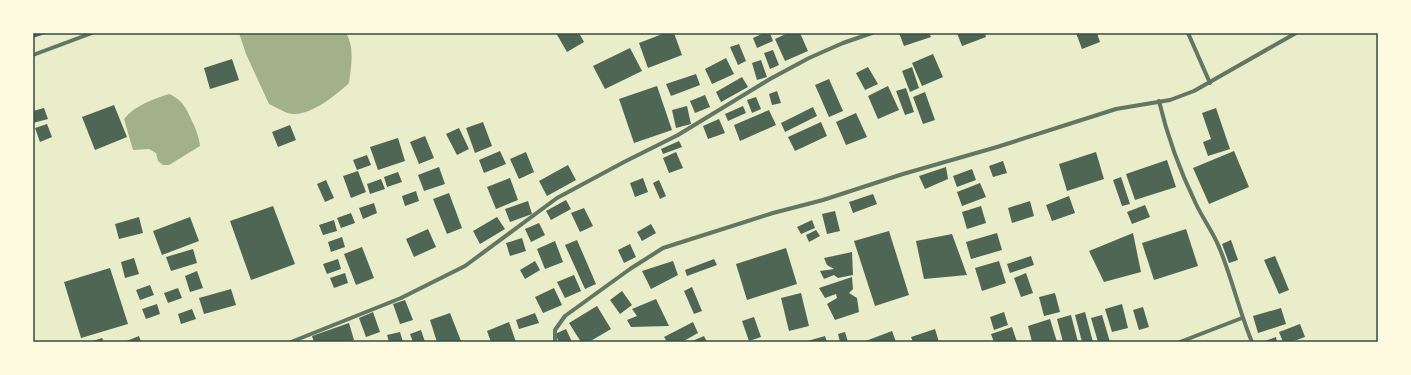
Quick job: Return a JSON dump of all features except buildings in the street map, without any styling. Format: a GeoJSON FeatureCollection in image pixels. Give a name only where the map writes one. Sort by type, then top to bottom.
{"type":"FeatureCollection","features":[{"type":"Feature","properties":{"kind":"street"},"geometry":{"type":"LineString","coordinates":[[33,54],[92,33]]}},
{"type":"Feature","properties":{"kind":"street"},"geometry":{"type":"LineString","coordinates":[[291,342],[401,298],[464,266],[558,198],[678,135],[770,79],[809,58],[843,43],[872,33]]}},
{"type":"Feature","properties":{"kind":"street"},"geometry":{"type":"LineString","coordinates":[[1188,33],[1210,83]]}},
{"type":"Feature","properties":{"kind":"street"},"geometry":{"type":"LineString","coordinates":[[555,342],[554,330],[565,316],[630,268],[663,248],[773,213],[823,200],[903,174],[997,147],[1116,109],[1170,100],[1210,83],[1296,33]]}},
{"type":"Feature","properties":{"kind":"street"},"geometry":{"type":"LineString","coordinates":[[1159,101],[1164,122],[1179,163],[1196,203],[1219,246],[1242,318],[1252,342]]}},
{"type":"Feature","properties":{"kind":"street"},"geometry":{"type":"LineString","coordinates":[[1180,342],[1242,318]]}},
{"type":"Feature","properties":{"kind":"shaded area"},"geometry":{"type":"Polygon","coordinates":[[[239,33],[346,33],[351,45],[349,83],[331,98],[309,111],[292,114],[282,110],[269,104],[246,54],[239,33]]]}},
{"type":"Feature","properties":{"kind":"shaded area"},"geometry":{"type":"Polygon","coordinates":[[[169,94],[179,100],[185,107],[194,125],[200,146],[169,165],[163,165],[158,161],[156,153],[149,149],[133,150],[124,119],[138,107],[169,94]]]}}]}
